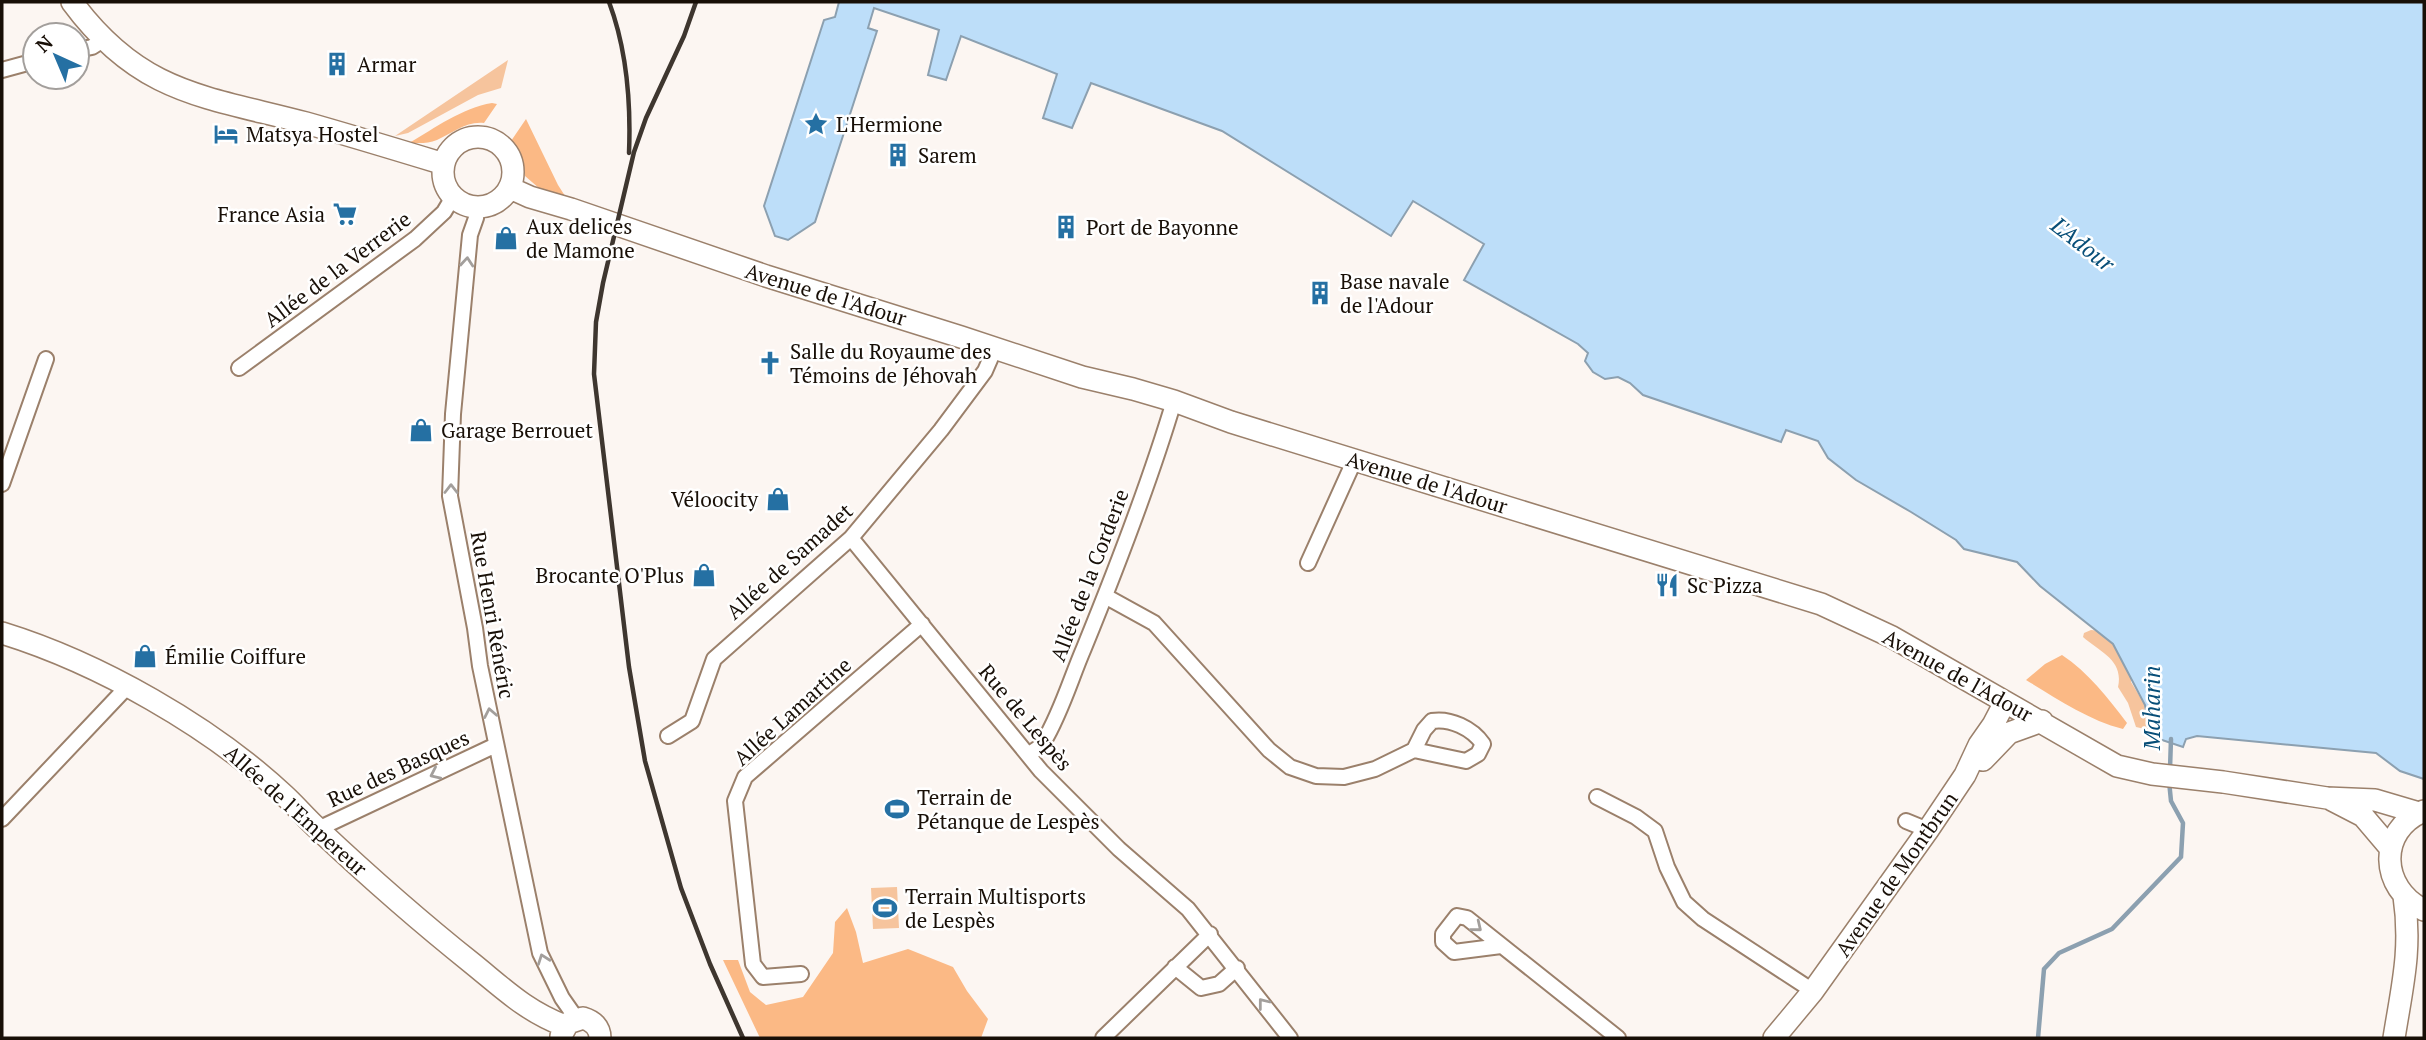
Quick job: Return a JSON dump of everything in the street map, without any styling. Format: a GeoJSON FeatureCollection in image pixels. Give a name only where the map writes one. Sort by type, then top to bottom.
{"type":"FeatureCollection","features":[{"type":"Feature","properties":{"kind":"main road"},"geometry":{"type":"LineString","coordinates":[[72,2],[103,40],[138,68],[188,92],[444,164]]}},
{"type":"Feature","properties":{"kind":"main road"},"geometry":{"type":"LineString","coordinates":[[474,137],[493,140],[507,151],[512,159],[514,178],[510,188],[499,202],[488,207],[464,205],[453,197],[444,182],[444,164],[448,154],[463,140],[474,137]]}},
{"type":"Feature","properties":{"kind":"main road","name":"Avenue de l'Adour"},"geometry":{"type":"LineString","coordinates":[[510,188],[766,276],[1082,377],[1174,401],[1231,422],[1821,604],[1892,638],[2117,766],[2152,774],[2327,798],[2375,800],[2422,812]]}},
{"type":"Feature","properties":{"kind":"main road","name":"Allée de l'Empereur"},"geometry":{"type":"LineString","coordinates":[[2,634],[64,656],[127,687],[227,747],[285,796],[382,888],[524,1007],[567,1027],[583,1018],[594,1023],[600,1038]]}},
{"type":"Feature","properties":{"kind":"main road","name":"Avenue de Montbrun"},"geometry":{"type":"LineString","coordinates":[[1781,1036],[1965,775],[1979,745],[2005,702]]}},
{"type":"Feature","properties":{"kind":"main road"},"geometry":{"type":"LineString","coordinates":[[1965,775],[2008,733],[2042,721]]}},
{"type":"Feature","properties":{"kind":"main road","name":"Avenue de l'Adour"},"geometry":{"type":"LineString","coordinates":[[2327,798],[2363,816],[2391,849]]}},
{"type":"Feature","properties":{"kind":"main road"},"geometry":{"type":"LineString","coordinates":[[2422,812],[2401,827],[2391,849],[2392,874],[2396,886],[2404,896],[2424,910]]}},
{"type":"Feature","properties":{"kind":"main road"},"geometry":{"type":"LineString","coordinates":[[2394,1038],[2407,962],[2408,931],[2404,896]]}},
{"type":"Feature","properties":{"kind":"main road"},"geometry":{"type":"LineString","coordinates":[[2407,962],[2424,933]]}},
{"type":"Feature","properties":{"kind":"street"},"geometry":{"type":"LineString","coordinates":[[91,47],[103,40]]}},
{"type":"Feature","properties":{"kind":"street"},"geometry":{"type":"LineString","coordinates":[[2,70],[21,65]]}},
{"type":"Feature","properties":{"kind":"street","name":"Allée de la Verrerie"},"geometry":{"type":"LineString","coordinates":[[239,368],[415,239],[444,212],[453,197]]}},
{"type":"Feature","properties":{"kind":"street","name":"Rue Henri Rénéric"},"geometry":{"type":"LineString","coordinates":[[477,208],[477,218],[470,235],[453,414],[450,496],[496,745],[540,953],[562,998],[567,1027]]}},
{"type":"Feature","properties":{"kind":"street","name":"Allée de Samadet"},"geometry":{"type":"LineString","coordinates":[[668,736],[692,721],[714,659],[851,538],[941,430],[985,371],[995,348]]}},
{"type":"Feature","properties":{"kind":"street"},"geometry":{"type":"LineString","coordinates":[[2,484],[46,359]]}},
{"type":"Feature","properties":{"kind":"street","name":"Allée de la Corderie"},"geometry":{"type":"LineString","coordinates":[[1028,754],[1043,743],[1105,596],[1174,401]]}},
{"type":"Feature","properties":{"kind":"street"},"geometry":{"type":"LineString","coordinates":[[1308,563],[1354,459]]}},
{"type":"Feature","properties":{"kind":"street","name":"Rue de Lespès"},"geometry":{"type":"LineString","coordinates":[[851,538],[1041,771],[1119,849],[1188,909],[1290,1038]]}},
{"type":"Feature","properties":{"kind":"street"},"geometry":{"type":"LineString","coordinates":[[1105,596],[1153,623],[1269,750],[1290,767],[1316,776],[1344,777],[1375,769],[1414,750]]}},
{"type":"Feature","properties":{"kind":"street","name":"Allée Lamartine"},"geometry":{"type":"LineString","coordinates":[[801,974],[763,977],[752,964],[736,801],[745,777],[922,624]]}},
{"type":"Feature","properties":{"kind":"street"},"geometry":{"type":"LineString","coordinates":[[2,819],[127,687]]}},
{"type":"Feature","properties":{"kind":"street","name":"Rue des Basques"},"geometry":{"type":"LineString","coordinates":[[318,830],[496,745]]}},
{"type":"Feature","properties":{"kind":"street"},"geometry":{"type":"LineString","coordinates":[[1597,797],[1636,817],[1655,831],[1667,867],[1684,902],[1703,919],[1813,990]]}},
{"type":"Feature","properties":{"kind":"street"},"geometry":{"type":"LineString","coordinates":[[1906,821],[1928,830]]}},
{"type":"Feature","properties":{"kind":"street"},"geometry":{"type":"LineString","coordinates":[[1102,1038],[1210,934]]}},
{"type":"Feature","properties":{"kind":"street"},"geometry":{"type":"LineString","coordinates":[[1501,946],[1618,1038]]}},
{"type":"Feature","properties":{"kind":"street"},"geometry":{"type":"LineString","coordinates":[[1175,967],[1201,988],[1219,984],[1237,968]]}},
{"type":"Feature","properties":{"kind":"shaded area"},"geometry":{"type":"Polygon","coordinates":[[[508,60],[501,88],[478,95],[408,133],[395,136],[508,60]]]}},
{"type":"Feature","properties":{"kind":"shaded area"},"geometry":{"type":"Polygon","coordinates":[[[492,103],[497,104],[484,123],[465,126],[434,141],[409,143],[459,114],[492,103]]]}},
{"type":"Feature","properties":{"kind":"shaded area"},"geometry":{"type":"Polygon","coordinates":[[[526,119],[567,199],[540,189],[525,176],[520,154],[511,141],[526,119]]]}},
{"type":"Feature","properties":{"kind":"shaded area"},"geometry":{"type":"Polygon","coordinates":[[[2091,630],[2108,636],[2132,673],[2131,682],[2145,705],[2144,713],[2149,716],[2149,730],[2136,727],[2128,703],[2118,687],[2119,678],[2114,663],[2083,637],[2084,633],[2091,630]]]}},
{"type":"Feature","properties":{"kind":"shaded area"},"geometry":{"type":"Polygon","coordinates":[[[2062,655],[2089,677],[2105,695],[2127,723],[2123,729],[2085,714],[2026,680],[2045,664],[2062,655]]]}},
{"type":"Feature","properties":{"kind":"shaded area","name":"Terrain Multisports de Lespès"},"geometry":{"type":"Polygon","coordinates":[[[897,887],[899,928],[873,929],[871,888],[897,887]]]}},
{"type":"Feature","properties":{"kind":"shaded area"},"geometry":{"type":"Polygon","coordinates":[[[847,908],[863,963],[908,949],[953,967],[988,1019],[981,1038],[760,1038],[723,960],[738,960],[750,992],[766,1005],[803,997],[833,953],[835,922],[847,908]]]}},
{"type":"Feature","properties":{"kind":"water","name":"L'Adour"},"geometry":{"type":"Polygon","coordinates":[[[839,2],[2424,2],[2424,779],[2400,771],[2376,753],[2197,736],[2186,739],[2183,747],[2150,736],[2145,705],[2113,644],[2040,586],[2017,562],[1964,549],[1956,540],[1856,480],[1828,458],[1818,441],[1786,430],[1781,442],[1643,395],[1630,383],[1618,377],[1605,379],[1593,372],[1585,361],[1588,353],[1578,344],[1464,280],[1484,244],[1413,201],[1391,236],[1222,131],[1091,83],[1072,128],[1043,118],[1057,74],[961,36],[946,80],[928,75],[939,30],[874,8],[868,28],[877,31],[815,222],[788,240],[775,236],[764,206],[824,20],[835,17],[839,2]]]}},
{"type":"Feature","properties":{"kind":"waterway","name":"Maharin"},"geometry":{"type":"LineString","coordinates":[[2170,769],[2171,739]]}},
{"type":"Feature","properties":{"kind":"waterway","name":"Maharin"},"geometry":{"type":"LineString","coordinates":[[2038,1038],[2044,969],[2059,953],[2112,929],[2181,857],[2183,823],[2171,801],[2169,781]]}},
{"type":"Feature","properties":{"kind":"railway"},"geometry":{"type":"LineString","coordinates":[[609,2],[620,39],[626,77],[629,153]]}},
{"type":"Feature","properties":{"kind":"railway"},"geometry":{"type":"LineString","coordinates":[[696,2],[634,152],[603,283],[596,322],[594,374],[629,667],[645,761],[681,888],[710,964],[743,1038]]}},
{"type":"Feature","properties":{"kind":"place","name":"Armar"},"geometry":{"type":"Point","coordinates":[337,64]}},
{"type":"Feature","properties":{"kind":"place","name":"L'Hermione"},"geometry":{"type":"Point","coordinates":[816,124]}},
{"type":"Feature","properties":{"kind":"place","name":"Matsya Hostel"},"geometry":{"type":"Point","coordinates":[226,134]}},
{"type":"Feature","properties":{"kind":"place","name":"Sarem"},"geometry":{"type":"Point","coordinates":[898,155]}},
{"type":"Feature","properties":{"kind":"place","name":"France Asia"},"geometry":{"type":"Point","coordinates":[345,214]}},
{"type":"Feature","properties":{"kind":"place","name":"Port de Bayonne"},"geometry":{"type":"Point","coordinates":[1066,227]}},
{"type":"Feature","properties":{"kind":"place","name":"Aux delices de Mamone"},"geometry":{"type":"Point","coordinates":[506,238]}},
{"type":"Feature","properties":{"kind":"place","name":"Base navale de l'Adour"},"geometry":{"type":"Point","coordinates":[1320,293]}},
{"type":"Feature","properties":{"kind":"place","name":"Salle du Royaume des Témoins de Jéhovah"},"geometry":{"type":"Point","coordinates":[770,363]}},
{"type":"Feature","properties":{"kind":"place","name":"Garage Berrouet"},"geometry":{"type":"Point","coordinates":[421,430]}},
{"type":"Feature","properties":{"kind":"place","name":"Véloocity"},"geometry":{"type":"Point","coordinates":[778,499]}},
{"type":"Feature","properties":{"kind":"place","name":"Brocante O'Plus"},"geometry":{"type":"Point","coordinates":[704,575]}},
{"type":"Feature","properties":{"kind":"place","name":"Sc Pizza"},"geometry":{"type":"Point","coordinates":[1667,585]}},
{"type":"Feature","properties":{"kind":"place","name":"Émilie Coiffure"},"geometry":{"type":"Point","coordinates":[145,656]}},
{"type":"Feature","properties":{"kind":"place","name":"Terrain de Pétanque de Lespès"},"geometry":{"type":"Point","coordinates":[897,809]}},
{"type":"Feature","properties":{"kind":"place","name":"Terrain Multisports de Lespès"},"geometry":{"type":"Point","coordinates":[885,908]}}]}
